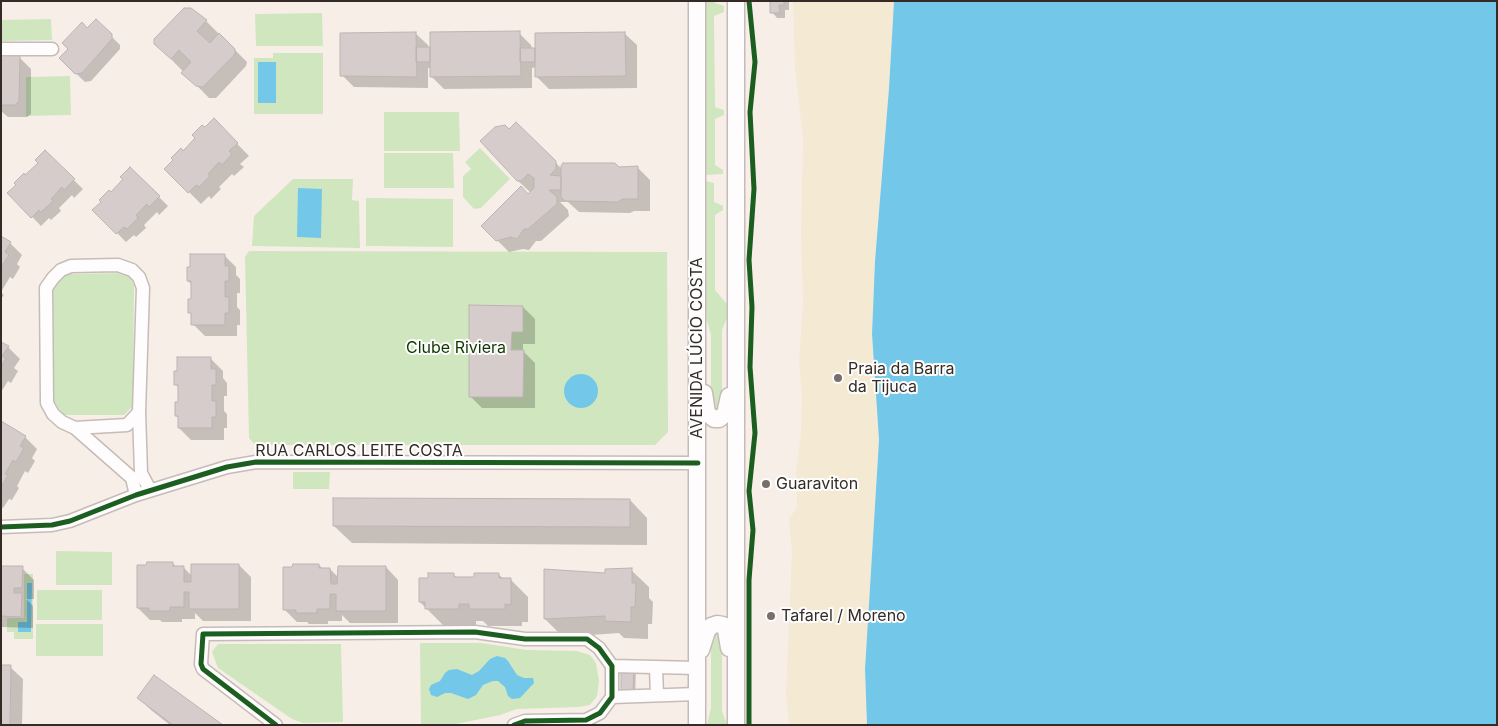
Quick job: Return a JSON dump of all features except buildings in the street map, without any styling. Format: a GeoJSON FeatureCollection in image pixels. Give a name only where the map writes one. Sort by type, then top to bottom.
{"type":"FeatureCollection","features":[{"type":"Feature","properties":{"kind":"main road","name":"AVENIDA LÚCIO COSTA"},"geometry":{"type":"LineString","coordinates":[[697,1],[697,725]]}},
{"type":"Feature","properties":{"kind":"main road"},"geometry":{"type":"LineString","coordinates":[[736,1],[736,725]]}},
{"type":"Feature","properties":{"kind":"main road"},"geometry":{"type":"LineString","coordinates":[[697,344],[707,413],[714,418],[719,419],[725,414],[735,355]]}},
{"type":"Feature","properties":{"kind":"main road"},"geometry":{"type":"LineString","coordinates":[[697,665],[710,626],[716,624],[723,625],[726,630],[736,708]]}},
{"type":"Feature","properties":{"kind":"street"},"geometry":{"type":"LineString","coordinates":[[1,49],[52,49]]}},
{"type":"Feature","properties":{"kind":"street"},"geometry":{"type":"LineString","coordinates":[[136,495],[132,478],[75,428],[62,422],[53,414],[48,403],[46,288],[61,270],[72,266],[118,265],[132,270],[139,277],[143,288],[139,412],[141,473],[150,490]]}},
{"type":"Feature","properties":{"kind":"street"},"geometry":{"type":"LineString","coordinates":[[75,428],[127,425],[139,412]]}},
{"type":"Feature","properties":{"kind":"street","name":"RUA CARLOS LEITE COSTA"},"geometry":{"type":"LineString","coordinates":[[1,527],[52,525],[70,521],[150,490],[227,467],[256,462],[698,463]]}},
{"type":"Feature","properties":{"kind":"street"},"geometry":{"type":"LineString","coordinates":[[276,725],[203,669],[201,664],[203,634],[475,632],[525,639],[587,639],[599,648],[612,666],[612,697],[600,713],[586,720],[525,721],[514,725]]}},
{"type":"Feature","properties":{"kind":"street"},"geometry":{"type":"LineString","coordinates":[[612,666],[656,668],[697,665]]}},
{"type":"Feature","properties":{"kind":"street"},"geometry":{"type":"LineString","coordinates":[[656,668],[657,694]]}},
{"type":"Feature","properties":{"kind":"street"},"geometry":{"type":"LineString","coordinates":[[612,697],[697,694]]}},
{"type":"Feature","properties":{"kind":"green space"},"geometry":{"type":"Polygon","coordinates":[[[705,1],[715,1],[715,3],[724,6],[724,12],[714,16],[715,107],[724,110],[724,115],[715,119],[715,165],[723,170],[723,174],[707,175],[705,172],[705,1]]]}},
{"type":"Feature","properties":{"kind":"green space"},"geometry":{"type":"Polygon","coordinates":[[[322,13],[323,46],[256,46],[255,14],[322,13]]]}},
{"type":"Feature","properties":{"kind":"green space"},"geometry":{"type":"Polygon","coordinates":[[[51,19],[52,40],[1,41],[1,20],[51,19]]]}},
{"type":"Feature","properties":{"kind":"green space"},"geometry":{"type":"Polygon","coordinates":[[[273,53],[323,53],[323,114],[254,114],[254,58],[273,58],[273,53]]]}},
{"type":"Feature","properties":{"kind":"green space"},"geometry":{"type":"Polygon","coordinates":[[[70,76],[71,115],[26,116],[26,77],[70,76]]]}},
{"type":"Feature","properties":{"kind":"green space"},"geometry":{"type":"Polygon","coordinates":[[[384,112],[459,112],[460,151],[384,151],[384,112]]]}},
{"type":"Feature","properties":{"kind":"green space"},"geometry":{"type":"Polygon","coordinates":[[[480,148],[510,179],[481,208],[474,209],[463,197],[463,176],[471,169],[465,162],[480,148]]]}},
{"type":"Feature","properties":{"kind":"green space"},"geometry":{"type":"Polygon","coordinates":[[[384,153],[453,153],[454,188],[384,188],[384,153]]]}},
{"type":"Feature","properties":{"kind":"green space"},"geometry":{"type":"Polygon","coordinates":[[[293,179],[353,179],[352,200],[359,201],[360,248],[252,246],[254,216],[293,179]]]}},
{"type":"Feature","properties":{"kind":"green space"},"geometry":{"type":"Polygon","coordinates":[[[706,181],[714,183],[714,202],[723,206],[723,210],[715,215],[715,290],[727,304],[727,318],[722,330],[722,406],[719,411],[714,411],[711,407],[711,335],[705,314],[706,181]]]}},
{"type":"Feature","properties":{"kind":"green space"},"geometry":{"type":"Polygon","coordinates":[[[366,198],[453,199],[453,247],[366,246],[366,198]]]}},
{"type":"Feature","properties":{"kind":"green space","name":"Clube Riviera"},"geometry":{"type":"Polygon","coordinates":[[[249,251],[667,252],[668,432],[655,445],[255,445],[249,438],[245,257],[249,251]]]}},
{"type":"Feature","properties":{"kind":"green space"},"geometry":{"type":"Polygon","coordinates":[[[127,273],[134,284],[133,406],[124,415],[63,415],[54,401],[53,288],[66,274],[127,273]]]}},
{"type":"Feature","properties":{"kind":"green space"},"geometry":{"type":"Polygon","coordinates":[[[293,472],[330,472],[329,489],[293,489],[293,472]]]}},
{"type":"Feature","properties":{"kind":"green space"},"geometry":{"type":"Polygon","coordinates":[[[56,551],[112,552],[112,585],[56,585],[56,551]]]}},
{"type":"Feature","properties":{"kind":"green space"},"geometry":{"type":"Polygon","coordinates":[[[24,574],[33,574],[33,639],[14,639],[14,632],[7,632],[7,618],[24,618],[24,574]]]}},
{"type":"Feature","properties":{"kind":"green space"},"geometry":{"type":"Polygon","coordinates":[[[37,590],[102,590],[102,620],[37,620],[37,590]]]}},
{"type":"Feature","properties":{"kind":"green space"},"geometry":{"type":"Polygon","coordinates":[[[36,624],[103,624],[103,656],[36,656],[36,624]]]}},
{"type":"Feature","properties":{"kind":"green space"},"geometry":{"type":"Polygon","coordinates":[[[717,632],[722,635],[722,711],[727,725],[707,725],[711,708],[711,637],[717,632]]]}},
{"type":"Feature","properties":{"kind":"green space"},"geometry":{"type":"Polygon","coordinates":[[[420,643],[481,643],[527,650],[577,651],[590,655],[596,663],[599,681],[597,696],[590,705],[579,707],[517,709],[500,715],[456,724],[421,725],[420,643]]]}},
{"type":"Feature","properties":{"kind":"green space"},"geometry":{"type":"Polygon","coordinates":[[[218,644],[341,644],[343,722],[303,723],[292,719],[218,668],[212,652],[218,644]]]}},
{"type":"Feature","properties":{"kind":"sand","name":"Praia da Barra da Tijuca"},"geometry":{"type":"Polygon","coordinates":[[[793,1],[894,1],[875,261],[872,335],[879,440],[865,669],[867,725],[789,725],[786,693],[792,551],[789,519],[797,507],[796,473],[801,432],[802,397],[799,359],[803,304],[801,232],[803,139],[795,68],[793,1]]]}},
{"type":"Feature","properties":{"kind":"water"},"geometry":{"type":"Polygon","coordinates":[[[894,1],[1497,1],[1497,725],[867,725],[865,669],[879,440],[872,334],[875,261],[894,1]]]}},
{"type":"Feature","properties":{"kind":"water"},"geometry":{"type":"Polygon","coordinates":[[[258,62],[276,62],[276,103],[258,103],[258,62]]]}},
{"type":"Feature","properties":{"kind":"water"},"geometry":{"type":"Polygon","coordinates":[[[298,188],[322,189],[321,238],[297,237],[298,188]]]}},
{"type":"Feature","properties":{"kind":"water"},"geometry":{"type":"Polygon","coordinates":[[[581,374],[588,375],[593,379],[597,384],[597,398],[593,403],[588,407],[581,408],[574,407],[569,403],[565,398],[564,391],[565,384],[569,379],[574,375],[581,374]]]}},
{"type":"Feature","properties":{"kind":"water"},"geometry":{"type":"Polygon","coordinates":[[[27,583],[32,583],[31,632],[18,632],[18,622],[27,622],[27,583]]]}},
{"type":"Feature","properties":{"kind":"water"},"geometry":{"type":"Polygon","coordinates":[[[497,656],[505,658],[517,675],[524,678],[533,678],[534,683],[520,698],[512,699],[508,696],[505,687],[498,681],[483,685],[476,695],[468,699],[451,693],[445,693],[437,697],[431,695],[429,689],[431,685],[440,681],[449,670],[457,669],[472,675],[479,671],[490,659],[497,656]]]}},
{"type":"Feature","properties":{"kind":"cycle path"},"geometry":{"type":"LineString","coordinates":[[749,1],[755,62],[750,112],[754,189],[749,260],[752,307],[750,367],[755,433],[749,491],[753,530],[749,580],[749,725]]}},
{"type":"Feature","properties":{"kind":"cycle path"},"geometry":{"type":"LineString","coordinates":[[1,527],[52,525],[70,521],[136,495],[227,467],[256,462],[698,463]]}},
{"type":"Feature","properties":{"kind":"cycle path"},"geometry":{"type":"LineString","coordinates":[[276,725],[203,669],[201,664],[203,634],[475,632],[525,639],[587,639],[599,648],[612,666],[612,697],[600,713],[586,720],[525,721],[514,725]]}},
{"type":"Feature","properties":{"kind":"place","name":"Praia da Barra da Tijuca"},"geometry":{"type":"Point","coordinates":[838,378]}},
{"type":"Feature","properties":{"kind":"place","name":"Guaraviton"},"geometry":{"type":"Point","coordinates":[766,484]}},
{"type":"Feature","properties":{"kind":"place","name":"Tafarel / Moreno"},"geometry":{"type":"Point","coordinates":[771,616]}}]}
